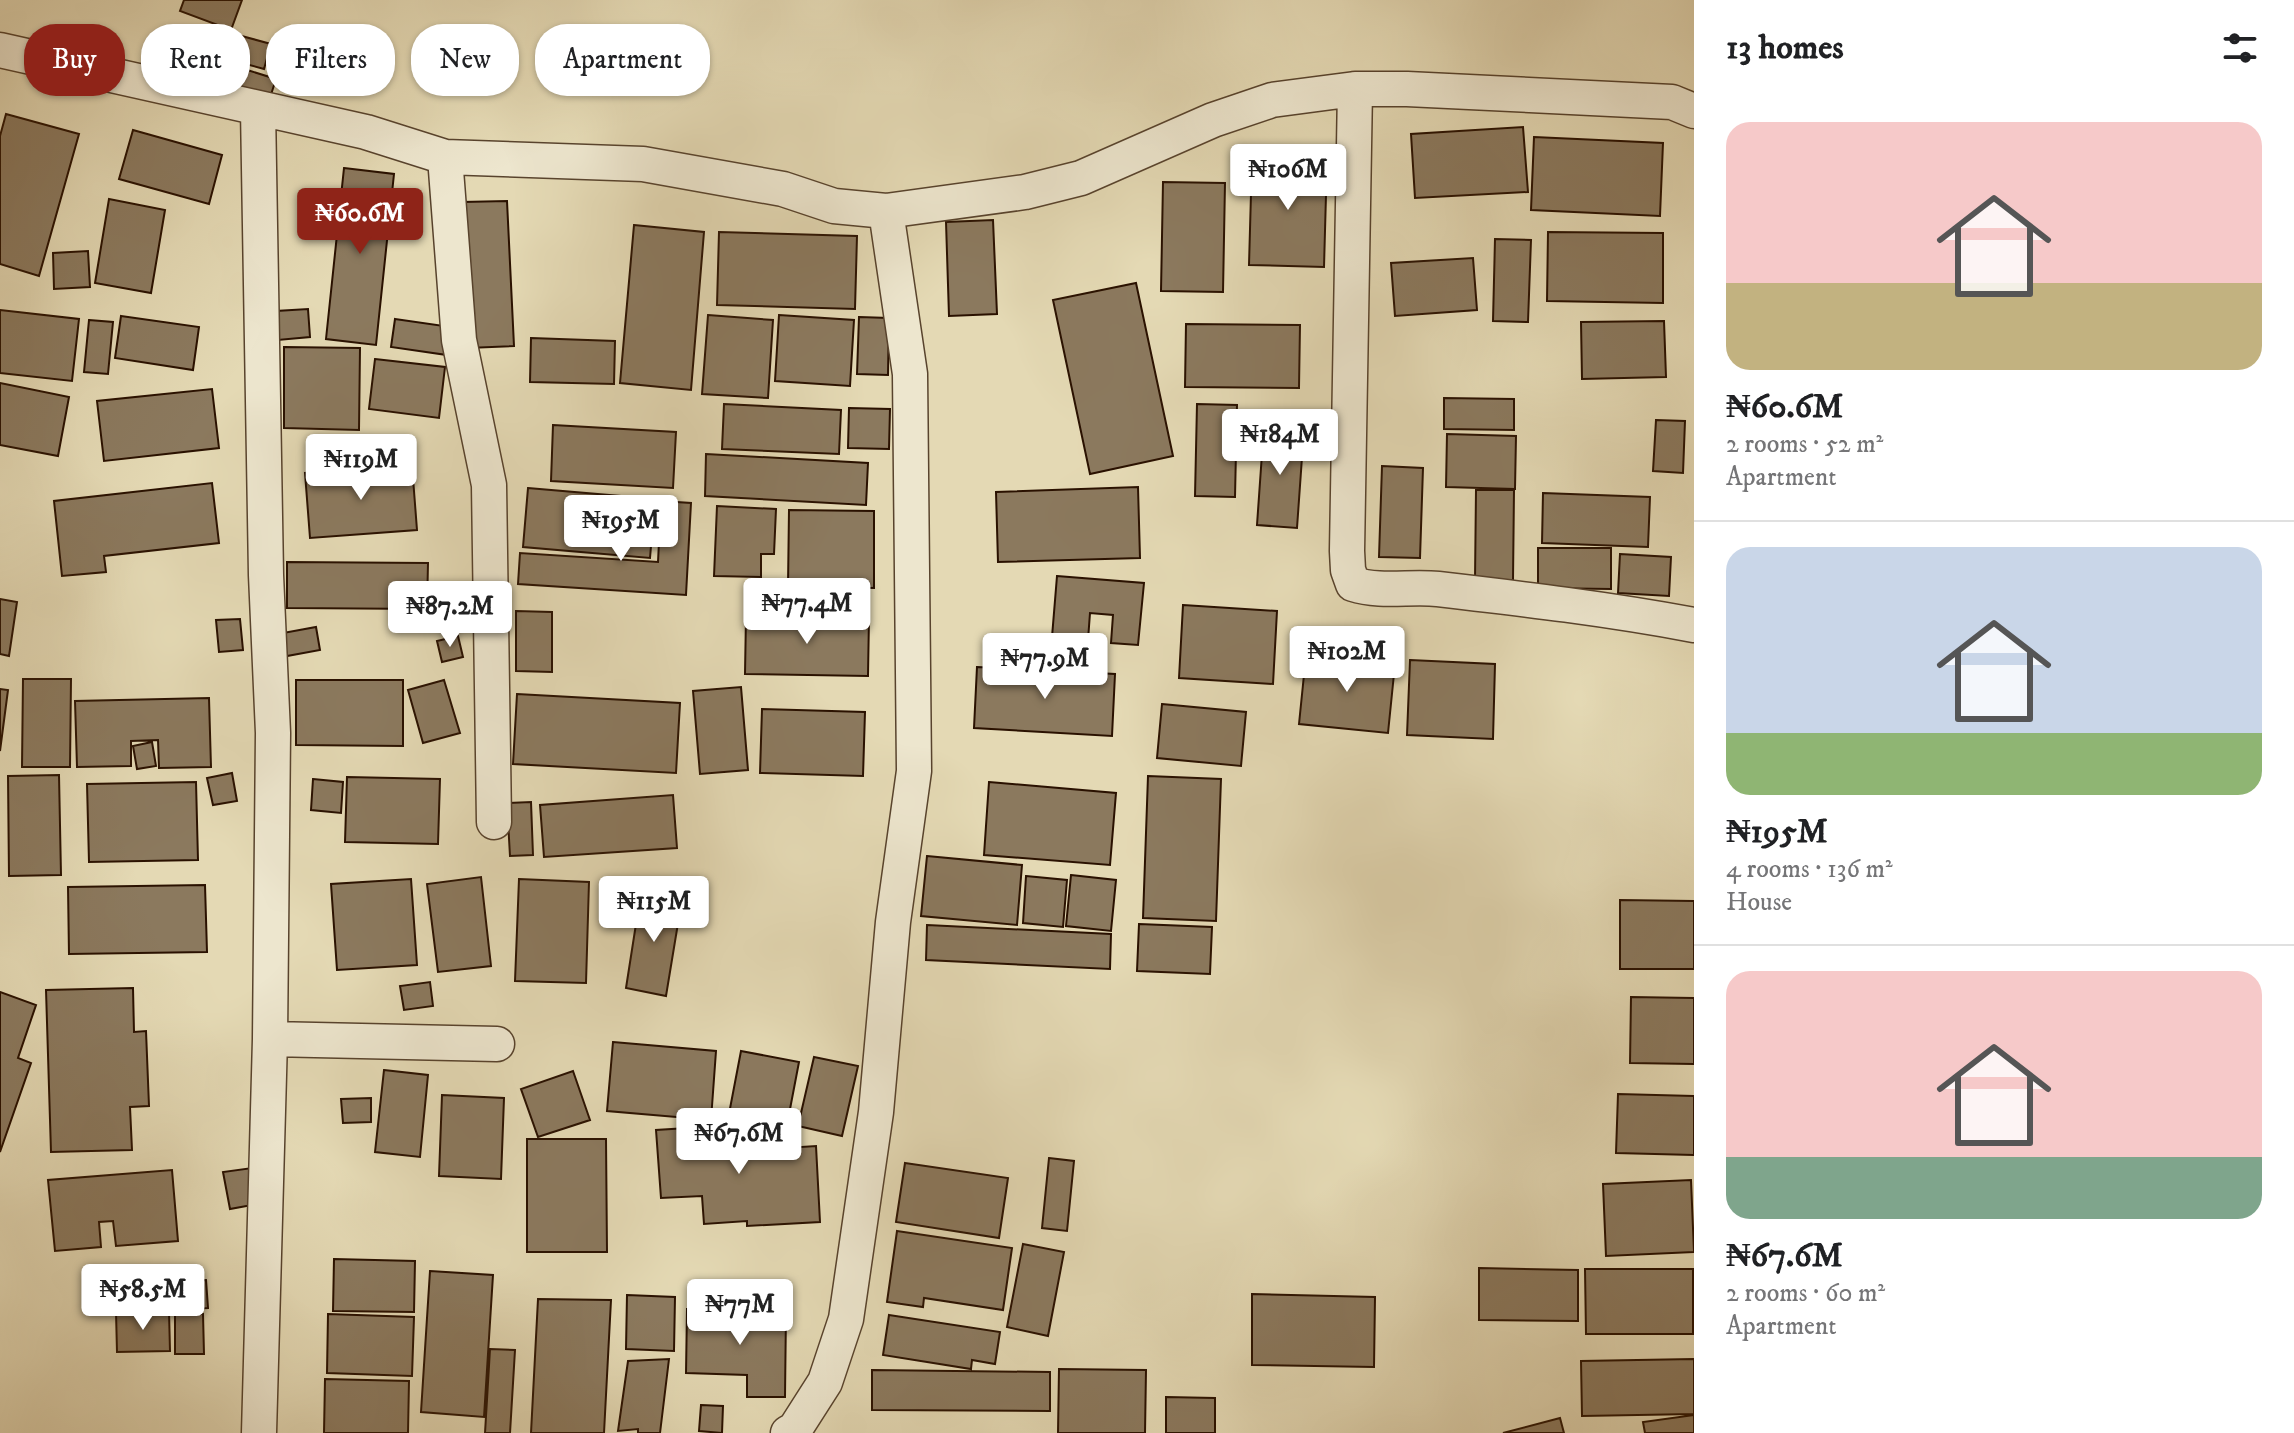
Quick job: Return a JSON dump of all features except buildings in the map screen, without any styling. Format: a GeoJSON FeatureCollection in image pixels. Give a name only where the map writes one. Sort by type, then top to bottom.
{"type":"FeatureCollection","features":[{"type":"Feature","properties":{"kind":"street"},"geometry":{"type":"LineString","coordinates":[[0,50],[366,132],[445,157],[643,164],[783,189],[834,206],[886,211],[1025,192],[1081,178],[1213,120],[1272,100],[1355,89],[1672,102],[1694,111]]}},
{"type":"Feature","properties":{"kind":"street"},"geometry":{"type":"LineString","coordinates":[[1355,89],[1347,551],[1348,570],[1353,584],[1369,589],[1433,589],[1608,608],[1694,625]]}},
{"type":"Feature","properties":{"kind":"street"},"geometry":{"type":"LineString","coordinates":[[258,109],[266,575],[273,733],[270,1039],[259,1433]]}},
{"type":"Feature","properties":{"kind":"street"},"geometry":{"type":"LineString","coordinates":[[445,157],[459,340],[489,485],[494,822]]}},
{"type":"Feature","properties":{"kind":"street"},"geometry":{"type":"LineString","coordinates":[[788,1433],[795,1429],[825,1382],[846,1319],[876,1112],[893,922],[914,771],[910,374],[886,211]]}},
{"type":"Feature","properties":{"kind":"street"},"geometry":{"type":"LineString","coordinates":[[270,1039],[497,1044]]}}]}
